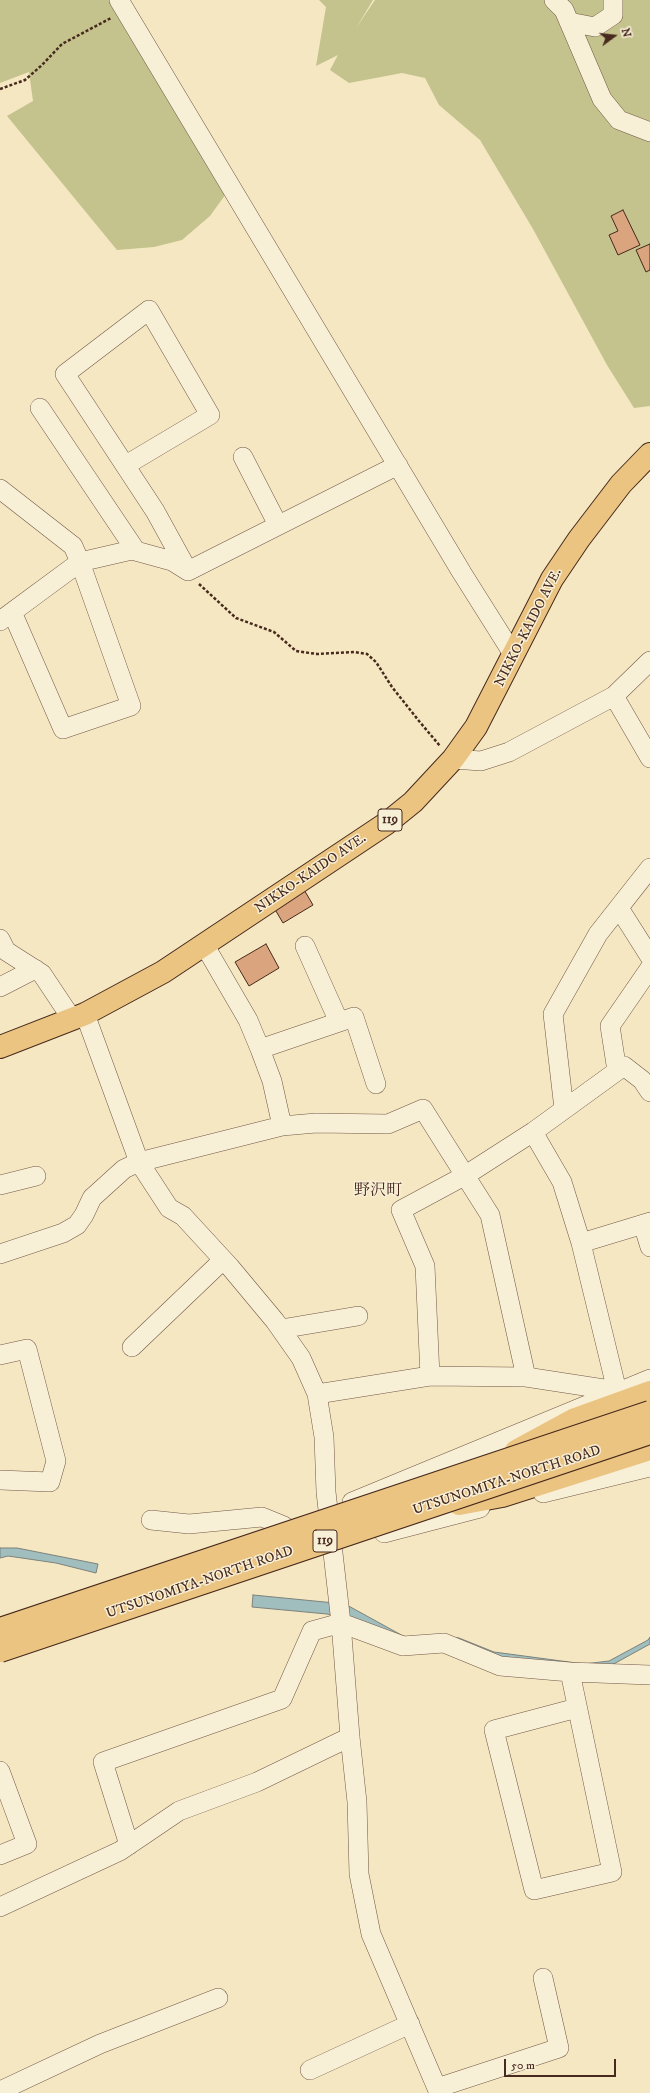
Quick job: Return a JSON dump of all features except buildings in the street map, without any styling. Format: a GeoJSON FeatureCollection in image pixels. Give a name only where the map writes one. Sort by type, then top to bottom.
{"type":"FeatureCollection","features":[{"type":"Feature","properties":{"kind":"highway","name":"NIKKO-KAIDO AVE."},"geometry":{"type":"LineString","coordinates":[[0,1047],[78,1017],[126,993],[205,946],[387,823],[413,802],[453,760],[476,727],[494,696],[513,654],[552,579],[600,508],[650,454]]}},
{"type":"Feature","properties":{"kind":"highway"},"geometry":{"type":"LineString","coordinates":[[494,1463],[574,1419],[650,1392]]}},
{"type":"Feature","properties":{"kind":"highway","name":"UTSUNOMIYA-NORTH ROAD"},"geometry":{"type":"LineString","coordinates":[[0,1629],[286,1535],[494,1463],[650,1412]]}},
{"type":"Feature","properties":{"kind":"highway","name":"UTSUNOMIYA-NORTH ROAD"},"geometry":{"type":"LineString","coordinates":[[0,1651],[650,1433]]}},
{"type":"Feature","properties":{"kind":"highway"},"geometry":{"type":"LineString","coordinates":[[414,1512],[502,1496],[650,1449]]}},
{"type":"Feature","properties":{"kind":"street"},"geometry":{"type":"LineString","coordinates":[[566,8],[595,27],[613,15],[613,0]]}},
{"type":"Feature","properties":{"kind":"street"},"geometry":{"type":"LineString","coordinates":[[122,5],[462,573],[513,654]]}},
{"type":"Feature","properties":{"kind":"street"},"geometry":{"type":"LineString","coordinates":[[566,8],[602,99],[620,120],[650,132]]}},
{"type":"Feature","properties":{"kind":"street"},"geometry":{"type":"LineString","coordinates":[[126,465],[210,415],[149,310],[65,374],[155,511],[192,576]]}},
{"type":"Feature","properties":{"kind":"street"},"geometry":{"type":"LineString","coordinates":[[40,408],[136,551]]}},
{"type":"Feature","properties":{"kind":"street"},"geometry":{"type":"LineString","coordinates":[[243,457],[278,525]]}},
{"type":"Feature","properties":{"kind":"street"},"geometry":{"type":"LineString","coordinates":[[192,576],[278,525],[398,465]]}},
{"type":"Feature","properties":{"kind":"street"},"geometry":{"type":"LineString","coordinates":[[0,489],[73,546],[80,562],[131,706],[63,729],[6,616],[80,562],[132,550],[172,561],[192,576]]}},
{"type":"Feature","properties":{"kind":"street"},"geometry":{"type":"LineString","coordinates":[[453,760],[481,761],[509,752],[614,696],[650,661]]}},
{"type":"Feature","properties":{"kind":"street"},"geometry":{"type":"LineString","coordinates":[[614,696],[650,758]]}},
{"type":"Feature","properties":{"kind":"street"},"geometry":{"type":"LineString","coordinates":[[564,1109],[553,1014],[598,934],[650,868]]}},
{"type":"Feature","properties":{"kind":"street"},"geometry":{"type":"LineString","coordinates":[[619,908],[650,957]]}},
{"type":"Feature","properties":{"kind":"street"},"geometry":{"type":"LineString","coordinates":[[0,939],[6,951],[42,974],[78,1017],[139,1162],[169,1208],[183,1216],[223,1260],[280,1329],[301,1358],[317,1394],[324,1437],[328,1512],[341,1623],[357,1802],[359,1874],[371,1934],[438,2090],[559,2048],[543,1978]]}},
{"type":"Feature","properties":{"kind":"street"},"geometry":{"type":"LineString","coordinates":[[205,946],[248,1020],[272,1081],[282,1126]]}},
{"type":"Feature","properties":{"kind":"street"},"geometry":{"type":"LineString","coordinates":[[305,946],[339,1022]]}},
{"type":"Feature","properties":{"kind":"street"},"geometry":{"type":"LineString","coordinates":[[617,1071],[610,1026],[650,968]]}},
{"type":"Feature","properties":{"kind":"street"},"geometry":{"type":"LineString","coordinates":[[0,987],[35,969]]}},
{"type":"Feature","properties":{"kind":"street"},"geometry":{"type":"LineString","coordinates":[[260,1049],[354,1017],[376,1084]]}},
{"type":"Feature","properties":{"kind":"street"},"geometry":{"type":"LineString","coordinates":[[430,1376],[425,1266],[401,1210],[466,1174],[533,1132],[624,1066],[642,1080],[650,1092]]}},
{"type":"Feature","properties":{"kind":"street"},"geometry":{"type":"LineString","coordinates":[[0,1254],[63,1233],[77,1225],[84,1215],[92,1198],[124,1169],[139,1162],[282,1126],[316,1123],[388,1124],[424,1109],[466,1174],[490,1215],[526,1377]]}},
{"type":"Feature","properties":{"kind":"street"},"geometry":{"type":"LineString","coordinates":[[533,1132],[562,1182],[581,1243],[617,1391]]}},
{"type":"Feature","properties":{"kind":"street"},"geometry":{"type":"LineString","coordinates":[[0,1185],[36,1176]]}},
{"type":"Feature","properties":{"kind":"street"},"geometry":{"type":"LineString","coordinates":[[581,1243],[646,1223],[650,1246]]}},
{"type":"Feature","properties":{"kind":"street"},"geometry":{"type":"LineString","coordinates":[[132,1347],[223,1260]]}},
{"type":"Feature","properties":{"kind":"street"},"geometry":{"type":"LineString","coordinates":[[280,1329],[358,1316]]}},
{"type":"Feature","properties":{"kind":"street"},"geometry":{"type":"LineString","coordinates":[[0,1480],[50,1482],[56,1461],[27,1349],[1,1349]]}},
{"type":"Feature","properties":{"kind":"street"},"geometry":{"type":"LineString","coordinates":[[317,1394],[430,1376],[526,1377],[617,1391]]}},
{"type":"Feature","properties":{"kind":"street"},"geometry":{"type":"LineString","coordinates":[[0,1620],[328,1512],[617,1391],[650,1379]]}},
{"type":"Feature","properties":{"kind":"street"},"geometry":{"type":"LineString","coordinates":[[0,1661],[332,1548],[414,1524],[650,1467]]}},
{"type":"Feature","properties":{"kind":"street"},"geometry":{"type":"LineString","coordinates":[[151,1520],[189,1524],[262,1517],[284,1526]]}},
{"type":"Feature","properties":{"kind":"street"},"geometry":{"type":"LineString","coordinates":[[129,1845],[103,1762],[282,1699],[312,1631],[341,1623],[403,1646],[444,1643],[500,1666],[570,1672],[650,1675]]}},
{"type":"Feature","properties":{"kind":"street"},"geometry":{"type":"LineString","coordinates":[[570,1672],[612,1872],[534,1890],[494,1730],[577,1708]]}},
{"type":"Feature","properties":{"kind":"street"},"geometry":{"type":"LineString","coordinates":[[0,1907],[120,1851],[179,1811],[257,1782],[350,1737]]}},
{"type":"Feature","properties":{"kind":"street"},"geometry":{"type":"LineString","coordinates":[[0,1771],[27,1844],[0,1855]]}},
{"type":"Feature","properties":{"kind":"street"},"geometry":{"type":"LineString","coordinates":[[0,2091],[100,2044],[218,1998]]}},
{"type":"Feature","properties":{"kind":"street"},"geometry":{"type":"LineString","coordinates":[[310,2070],[410,2024]]}},
{"type":"Feature","properties":{"kind":"path"},"geometry":{"type":"LineString","coordinates":[[0,89],[24,80],[42,65],[62,44],[122,5]]}},
{"type":"Feature","properties":{"kind":"path"},"geometry":{"type":"LineString","coordinates":[[192,576],[236,618],[274,632],[296,651],[317,654],[354,652],[367,654],[376,662],[418,721],[453,760]]}},
{"type":"Feature","properties":{"kind":"shaded area"},"geometry":{"type":"Polygon","coordinates":[[[0,0],[115,0],[228,191],[210,216],[182,240],[154,247],[117,250],[7,116],[33,101],[29,72],[0,83],[0,0]]]}},
{"type":"Feature","properties":{"kind":"shaded area"},"geometry":{"type":"Polygon","coordinates":[[[319,0],[373,0],[356,28],[375,0],[650,0],[650,406],[634,408],[607,365],[533,229],[480,140],[439,105],[425,78],[402,73],[349,83],[330,70],[338,55],[316,66],[326,7],[319,0]]]}},
{"type":"Feature","properties":{"kind":"water"},"geometry":{"type":"Polygon","coordinates":[[[0,1548],[17,1548],[98,1564],[96,1573],[56,1563],[8,1556],[0,1558],[0,1548]]]}},
{"type":"Feature","properties":{"kind":"water"},"geometry":{"type":"Polygon","coordinates":[[[253,1595],[345,1604],[405,1637],[433,1635],[459,1638],[494,1652],[584,1664],[609,1661],[648,1640],[650,1637],[650,1644],[610,1666],[500,1662],[407,1640],[327,1614],[252,1607],[253,1595]]]}},
{"type":"Feature","properties":{"kind":"district","name":"野沢町"},"geometry":{"type":"Point","coordinates":[378,1192]}}]}
